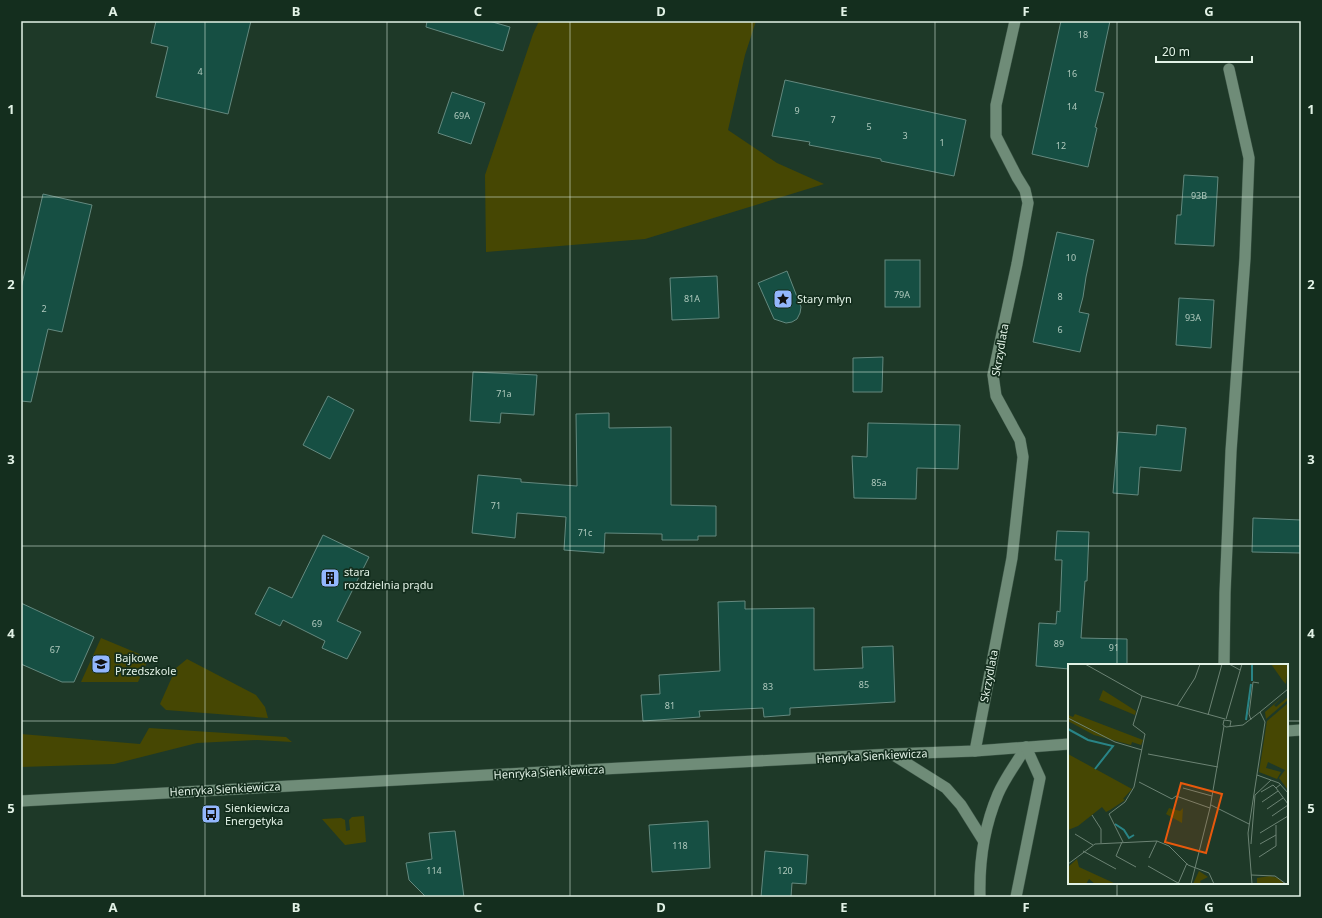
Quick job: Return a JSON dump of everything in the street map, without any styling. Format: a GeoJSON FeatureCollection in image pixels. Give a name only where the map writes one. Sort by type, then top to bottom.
{"type":"FeatureCollection","features":[{"type":"Feature","properties":{"kind":"street","name":"Skrzydlata"},"geometry":{"type":"LineString","coordinates":[[975,751],[1012,558],[1022,457],[1020,440],[996,396],[994,375],[1028,203],[1025,190],[996,136],[996,105],[1015,21]]}},
{"type":"Feature","properties":{"kind":"street"},"geometry":{"type":"LineString","coordinates":[[1224,664],[1230,451],[1245,258],[1249,158],[1229,69]]}},
{"type":"Feature","properties":{"kind":"street"},"geometry":{"type":"LineString","coordinates":[[1288,731],[1301,730]]}},
{"type":"Feature","properties":{"kind":"street","name":"Henryka Sienkiewicza"},"geometry":{"type":"LineString","coordinates":[[24,800],[892,754],[975,751],[1068,744]]}},
{"type":"Feature","properties":{"kind":"street"},"geometry":{"type":"LineString","coordinates":[[980,897],[983,840],[998,794],[1026,746]]}},
{"type":"Feature","properties":{"kind":"street"},"geometry":{"type":"LineString","coordinates":[[1016,897],[1040,778],[1026,746]]}},
{"type":"Feature","properties":{"kind":"street"},"geometry":{"type":"LineString","coordinates":[[892,754],[946,788],[961,805],[983,840]]}},
{"type":"Feature","properties":{"kind":"shaded area"},"geometry":{"type":"Polygon","coordinates":[[[539,21],[756,21],[745,55],[728,130],[777,163],[824,184],[645,239],[486,252],[485,175],[533,34],[539,21]]]}},
{"type":"Feature","properties":{"kind":"shaded area"},"geometry":{"type":"Polygon","coordinates":[[[101,638],[149,658],[138,682],[81,682],[101,638]]]}},
{"type":"Feature","properties":{"kind":"shaded area"},"geometry":{"type":"Polygon","coordinates":[[[187,659],[256,695],[265,707],[268,718],[166,710],[160,704],[176,668],[187,659]]]}},
{"type":"Feature","properties":{"kind":"shaded area"},"geometry":{"type":"Polygon","coordinates":[[[149,728],[286,737],[292,742],[257,740],[197,743],[114,764],[21,767],[21,734],[140,744],[149,728]]]}},
{"type":"Feature","properties":{"kind":"shaded area"},"geometry":{"type":"Polygon","coordinates":[[[364,816],[366,842],[345,845],[322,819],[341,818],[345,820],[346,831],[350,830],[349,820],[352,817],[364,816]]]}},
{"type":"Feature","properties":{"kind":"building"},"geometry":{"type":"Polygon","coordinates":[[[156,21],[251,21],[228,114],[156,97],[168,47],[151,43],[156,21]]]}},
{"type":"Feature","properties":{"kind":"building"},"geometry":{"type":"Polygon","coordinates":[[[427,21],[489,21],[510,27],[503,51],[426,27],[427,21]]]}},
{"type":"Feature","properties":{"kind":"building"},"geometry":{"type":"Polygon","coordinates":[[[1061,21],[1110,21],[1095,91],[1104,93],[1095,127],[1097,128],[1088,167],[1032,154],[1061,21]]]}},
{"type":"Feature","properties":{"kind":"building"},"geometry":{"type":"Polygon","coordinates":[[[785,80],[966,120],[954,176],[881,161],[881,159],[809,145],[810,142],[772,136],[785,80]]]}},
{"type":"Feature","properties":{"kind":"building"},"geometry":{"type":"Polygon","coordinates":[[[452,92],[485,103],[471,144],[438,133],[452,92]]]}},
{"type":"Feature","properties":{"kind":"building"},"geometry":{"type":"Polygon","coordinates":[[[1184,175],[1218,177],[1214,246],[1175,244],[1177,215],[1181,215],[1184,175]]]}},
{"type":"Feature","properties":{"kind":"building"},"geometry":{"type":"Polygon","coordinates":[[[43,194],[92,205],[62,332],[48,329],[31,402],[21,401],[21,288],[43,194]]]}},
{"type":"Feature","properties":{"kind":"building"},"geometry":{"type":"Polygon","coordinates":[[[1057,232],[1094,240],[1079,312],[1089,314],[1080,352],[1033,342],[1057,232]]]}},
{"type":"Feature","properties":{"kind":"building"},"geometry":{"type":"Polygon","coordinates":[[[885,260],[920,260],[920,307],[885,307],[885,260]]]}},
{"type":"Feature","properties":{"kind":"building"},"geometry":{"type":"Polygon","coordinates":[[[787,271],[801,307],[797,319],[786,323],[774,319],[758,283],[787,271]]]}},
{"type":"Feature","properties":{"kind":"building"},"geometry":{"type":"Polygon","coordinates":[[[717,276],[719,318],[672,320],[670,278],[717,276]]]}},
{"type":"Feature","properties":{"kind":"building"},"geometry":{"type":"Polygon","coordinates":[[[1179,298],[1214,300],[1211,348],[1176,345],[1179,298]]]}},
{"type":"Feature","properties":{"kind":"building"},"geometry":{"type":"Polygon","coordinates":[[[883,357],[882,392],[853,392],[853,358],[883,357]]]}},
{"type":"Feature","properties":{"kind":"building"},"geometry":{"type":"Polygon","coordinates":[[[473,372],[537,375],[534,415],[501,413],[500,423],[470,421],[473,372]]]}},
{"type":"Feature","properties":{"kind":"building"},"geometry":{"type":"Polygon","coordinates":[[[328,396],[354,410],[330,459],[303,445],[328,396]]]}},
{"type":"Feature","properties":{"kind":"building"},"geometry":{"type":"Polygon","coordinates":[[[609,413],[609,428],[671,427],[671,505],[716,506],[716,536],[698,536],[698,540],[662,540],[662,534],[605,533],[604,553],[564,550],[566,517],[517,513],[515,538],[472,533],[478,475],[521,479],[521,482],[577,486],[576,414],[609,413]]]}},
{"type":"Feature","properties":{"kind":"building"},"geometry":{"type":"Polygon","coordinates":[[[868,423],[960,425],[958,469],[917,468],[916,499],[854,498],[852,456],[867,457],[868,423]]]}},
{"type":"Feature","properties":{"kind":"building"},"geometry":{"type":"Polygon","coordinates":[[[1157,425],[1186,428],[1181,471],[1140,467],[1138,495],[1113,493],[1118,432],[1156,435],[1157,425]]]}},
{"type":"Feature","properties":{"kind":"building"},"geometry":{"type":"Polygon","coordinates":[[[1253,518],[1301,520],[1301,553],[1252,552],[1253,518]]]}},
{"type":"Feature","properties":{"kind":"building"},"geometry":{"type":"Polygon","coordinates":[[[1057,531],[1089,532],[1087,581],[1085,581],[1081,638],[1127,639],[1127,664],[1068,664],[1068,669],[1036,666],[1039,623],[1056,624],[1057,611],[1060,612],[1062,560],[1055,560],[1057,531]]]}},
{"type":"Feature","properties":{"kind":"building"},"geometry":{"type":"Polygon","coordinates":[[[323,535],[369,557],[337,621],[361,632],[347,659],[322,648],[325,641],[283,620],[280,626],[255,614],[269,587],[292,598],[323,535]]]}},
{"type":"Feature","properties":{"kind":"building"},"geometry":{"type":"Polygon","coordinates":[[[745,601],[745,609],[814,608],[814,670],[863,668],[862,647],[893,646],[895,702],[790,708],[790,715],[764,717],[763,708],[699,711],[700,717],[643,721],[641,695],[660,694],[659,675],[720,671],[718,602],[745,601]]]}},
{"type":"Feature","properties":{"kind":"building"},"geometry":{"type":"Polygon","coordinates":[[[21,603],[94,637],[74,682],[62,682],[21,664],[21,603]]]}},
{"type":"Feature","properties":{"kind":"building"},"geometry":{"type":"Polygon","coordinates":[[[708,821],[710,868],[652,872],[649,825],[708,821]]]}},
{"type":"Feature","properties":{"kind":"building"},"geometry":{"type":"Polygon","coordinates":[[[455,831],[464,897],[426,897],[409,880],[406,863],[432,859],[429,833],[455,831]]]}},
{"type":"Feature","properties":{"kind":"building"},"geometry":{"type":"Polygon","coordinates":[[[765,851],[808,855],[806,884],[792,883],[791,897],[761,897],[765,851]]]}},
{"type":"Feature","properties":{"kind":"place","name":"Stary młyn"},"geometry":{"type":"Point","coordinates":[783,299]}},
{"type":"Feature","properties":{"kind":"place","name":"stara rozdzielnia prądu"},"geometry":{"type":"Point","coordinates":[330,578]}},
{"type":"Feature","properties":{"kind":"place","name":"Bajkowe Przedszkole"},"geometry":{"type":"Point","coordinates":[101,664]}},
{"type":"Feature","properties":{"kind":"place","name":"Sienkiewicza Energetyka"},"geometry":{"type":"Point","coordinates":[211,814]}}]}
